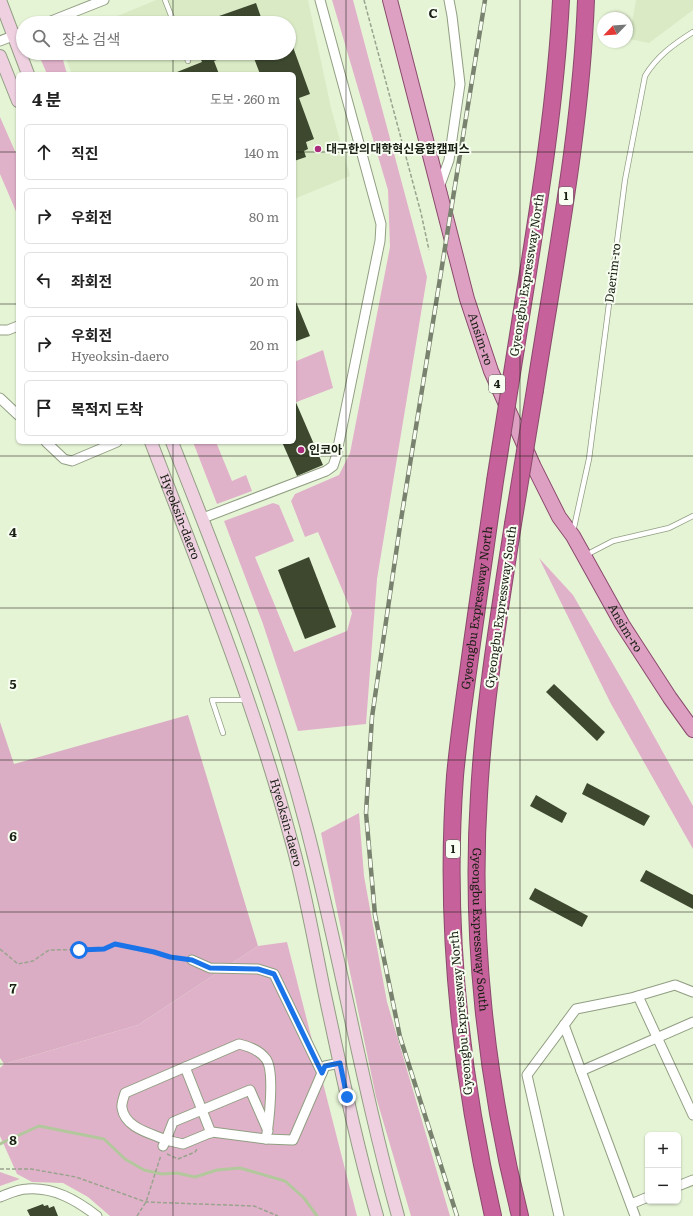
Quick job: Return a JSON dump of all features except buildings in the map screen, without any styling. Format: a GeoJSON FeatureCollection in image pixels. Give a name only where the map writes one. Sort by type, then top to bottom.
{"type":"FeatureCollection","features":[{"type":"Feature","properties":{"kind":"highway","name":"Gyeongbu Expressway North"},"geometry":{"type":"LineString","coordinates":[[493,1216],[477,1142],[464,1068],[454,971],[453,907],[455,777],[460,725],[495,481],[547,149],[556,73],[561,0]]}},
{"type":"Feature","properties":{"kind":"highway","name":"Gyeongbu Expressway South"},"geometry":{"type":"LineString","coordinates":[[520,1216],[502,1138],[490,1067],[482,980],[477,891],[478,796],[490,676],[571,158],[581,76],[586,0]]}},
{"type":"Feature","properties":{"kind":"main road"},"geometry":{"type":"LineString","coordinates":[[0,0],[16,30]]}},
{"type":"Feature","properties":{"kind":"main road","name":"Ansim-ro"},"geometry":{"type":"LineString","coordinates":[[390,0],[467,299],[491,371],[534,467],[559,517],[573,536],[622,624],[670,698],[693,730]]}},
{"type":"Feature","properties":{"kind":"main road"},"geometry":{"type":"LineString","coordinates":[[0,56],[16,96]]}},
{"type":"Feature","properties":{"kind":"main road"},"geometry":{"type":"LineString","coordinates":[[24,60],[28,72]]}},
{"type":"Feature","properties":{"kind":"main road","name":"Hyeoksin-daero"},"geometry":{"type":"LineString","coordinates":[[152,444],[218,615],[248,700],[290,837],[362,1164],[377,1216]]}},
{"type":"Feature","properties":{"kind":"main road"},"geometry":{"type":"LineString","coordinates":[[173,444],[203,518],[278,729],[306,824],[375,1128],[398,1216]]}},
{"type":"Feature","properties":{"kind":"street"},"geometry":{"type":"LineString","coordinates":[[64,16],[104,0]]}},
{"type":"Feature","properties":{"kind":"street"},"geometry":{"type":"LineString","coordinates":[[203,518],[326,472],[333,466],[336,457],[380,241],[381,224],[320,0]]}},
{"type":"Feature","properties":{"kind":"street"},"geometry":{"type":"LineString","coordinates":[[439,188],[449,160],[460,84],[449,0]]}},
{"type":"Feature","properties":{"kind":"street"},"geometry":{"type":"LineString","coordinates":[[0,41],[16,35]]}},
{"type":"Feature","properties":{"kind":"street"},"geometry":{"type":"LineString","coordinates":[[0,330],[8,330],[16,327]]}},
{"type":"Feature","properties":{"kind":"street"},"geometry":{"type":"LineString","coordinates":[[1,399],[16,413]]}},
{"type":"Feature","properties":{"kind":"street"},"geometry":{"type":"LineString","coordinates":[[48,444],[64,459],[72,461],[112,444]]}},
{"type":"Feature","properties":{"kind":"street"},"geometry":{"type":"LineString","coordinates":[[192,960],[210,968],[258,969],[274,974],[322,1073]]}},
{"type":"Feature","properties":{"kind":"street"},"geometry":{"type":"LineString","coordinates":[[559,1216],[527,1074],[576,1009],[638,996],[675,984],[693,992]]}},
{"type":"Feature","properties":{"kind":"street"},"geometry":{"type":"LineString","coordinates":[[638,996],[693,1115]]}},
{"type":"Feature","properties":{"kind":"street"},"geometry":{"type":"LineString","coordinates":[[581,1071],[693,1022]]}},
{"type":"Feature","properties":{"kind":"street"},"geometry":{"type":"LineString","coordinates":[[564,1025],[635,1216]]}},
{"type":"Feature","properties":{"kind":"street"},"geometry":{"type":"LineString","coordinates":[[267,1135],[271,1075],[266,1059],[249,1046],[239,1044],[125,1093],[122,1108],[126,1119],[132,1125],[165,1143],[183,1144],[211,1133],[267,1135],[293,1140],[325,1066],[340,1063]]}},
{"type":"Feature","properties":{"kind":"street"},"geometry":{"type":"LineString","coordinates":[[185,1067],[211,1133]]}},
{"type":"Feature","properties":{"kind":"street"},"geometry":{"type":"LineString","coordinates":[[165,1143],[173,1122],[250,1090],[267,1135]]}},
{"type":"Feature","properties":{"kind":"street"},"geometry":{"type":"LineString","coordinates":[[681,1185],[693,1180]]}},
{"type":"Feature","properties":{"kind":"street"},"geometry":{"type":"LineString","coordinates":[[0,1197],[25,1189],[43,1189],[64,1195],[82,1205],[97,1216]]}},
{"type":"Feature","properties":{"kind":"street"},"geometry":{"type":"LineString","coordinates":[[631,1204],[645,1199]]}},
{"type":"Feature","properties":{"kind":"lane"},"geometry":{"type":"LineString","coordinates":[[165,0],[171,16]]}},
{"type":"Feature","properties":{"kind":"lane","name":"Daerim-ro"},"geometry":{"type":"LineString","coordinates":[[573,536],[589,459],[625,180],[645,76],[651,65],[666,50],[693,32]]}},
{"type":"Feature","properties":{"kind":"lane"},"geometry":{"type":"LineString","coordinates":[[584,556],[613,542],[669,528],[693,516]]}},
{"type":"Feature","properties":{"kind":"lane"},"geometry":{"type":"LineString","coordinates":[[223,733],[212,700],[248,700]]}},
{"type":"Feature","properties":{"kind":"path"},"geometry":{"type":"LineString","coordinates":[[364,0],[421,213],[429,250]]}},
{"type":"Feature","properties":{"kind":"path"},"geometry":{"type":"LineString","coordinates":[[0,949],[18,964],[33,961],[49,950],[58,948],[73,948],[79,950],[104,949],[115,944],[170,957],[192,960]]}},
{"type":"Feature","properties":{"kind":"path"},"geometry":{"type":"LineString","coordinates":[[137,1216],[146,1202],[165,1143]]}},
{"type":"Feature","properties":{"kind":"path"},"geometry":{"type":"LineString","coordinates":[[0,1169],[31,1169],[76,1177],[146,1202],[254,1206],[278,1216]]}},
{"type":"Feature","properties":{"kind":"shaded area"},"geometry":{"type":"Polygon","coordinates":[[[156,0],[308,0],[331,108],[350,176],[296,198],[296,72],[71,72],[67,60],[296,60],[296,16],[116,16],[156,0]]]}},
{"type":"Feature","properties":{"kind":"shaded area"},"geometry":{"type":"Polygon","coordinates":[[[332,0],[353,0],[427,277],[377,579],[366,724],[298,731],[263,624],[224,521],[273,503],[279,505],[294,541],[255,557],[294,652],[347,631],[352,613],[318,532],[305,537],[291,501],[295,494],[339,475],[350,453],[390,247],[388,190],[332,0]]]}},
{"type":"Feature","properties":{"kind":"shaded area"},"geometry":{"type":"Polygon","coordinates":[[[636,0],[693,0],[693,10],[649,43],[633,40],[633,17],[636,0]]]}},
{"type":"Feature","properties":{"kind":"shaded area"},"geometry":{"type":"Polygon","coordinates":[[[41,60],[63,60],[66,72],[46,72],[41,60]]]}},
{"type":"Feature","properties":{"kind":"shaded area"},"geometry":{"type":"Polygon","coordinates":[[[0,117],[16,153],[16,211],[0,174],[0,117]]]}},
{"type":"Feature","properties":{"kind":"shaded area"},"geometry":{"type":"Polygon","coordinates":[[[323,350],[333,388],[296,402],[296,361],[323,350]]]}},
{"type":"Feature","properties":{"kind":"shaded area"},"geometry":{"type":"Polygon","coordinates":[[[194,444],[217,444],[232,481],[246,475],[252,491],[217,504],[194,444]]]}},
{"type":"Feature","properties":{"kind":"shaded area"},"geometry":{"type":"Polygon","coordinates":[[[539,558],[573,595],[693,806],[693,849],[610,702],[539,558]]]}},
{"type":"Feature","properties":{"kind":"shaded area"},"geometry":{"type":"Polygon","coordinates":[[[188,715],[258,946],[138,1025],[4,1064],[0,1058],[0,722],[14,764],[188,715]]]}},
{"type":"Feature","properties":{"kind":"shaded area"},"geometry":{"type":"Polygon","coordinates":[[[359,813],[364,876],[387,1002],[450,1216],[411,1216],[376,1097],[321,833],[359,813]]]}},
{"type":"Feature","properties":{"kind":"shaded area"},"geometry":{"type":"Polygon","coordinates":[[[287,942],[357,1216],[110,1216],[88,1197],[63,1183],[32,1182],[17,1174],[0,1136],[0,1068],[4,1064],[138,1025],[258,946],[287,942]]]}},
{"type":"Feature","properties":{"kind":"shaded area"},"geometry":{"type":"Polygon","coordinates":[[[0,1172],[20,1179],[0,1186],[0,1172]]]}},
{"type":"Feature","properties":{"kind":"waterway"},"geometry":{"type":"LineString","coordinates":[[0,1144],[39,1126],[104,1139],[125,1159],[144,1170],[162,1174],[177,1173],[195,1177],[217,1170],[240,1168],[285,1181],[304,1198],[317,1216]]}},
{"type":"Feature","properties":{"kind":"railway"},"geometry":{"type":"LineString","coordinates":[[457,1216],[400,1037],[375,915],[366,813],[372,717],[400,526],[485,0]]}},
{"type":"Feature","properties":{"kind":"place","name":"대구한의대학혁신융합캠퍼스"},"geometry":{"type":"Point","coordinates":[318,149]}},
{"type":"Feature","properties":{"kind":"place","name":"인코아"},"geometry":{"type":"Point","coordinates":[301,450]}},
{"type":"Feature","properties":{"kind":"route"},"geometry":{"type":"LineString","coordinates":[[79,950],[104,949],[115,944],[170,957],[192,960],[210,968],[258,969],[274,974],[322,1073],[325,1066],[340,1063],[347,1097]]}}]}
